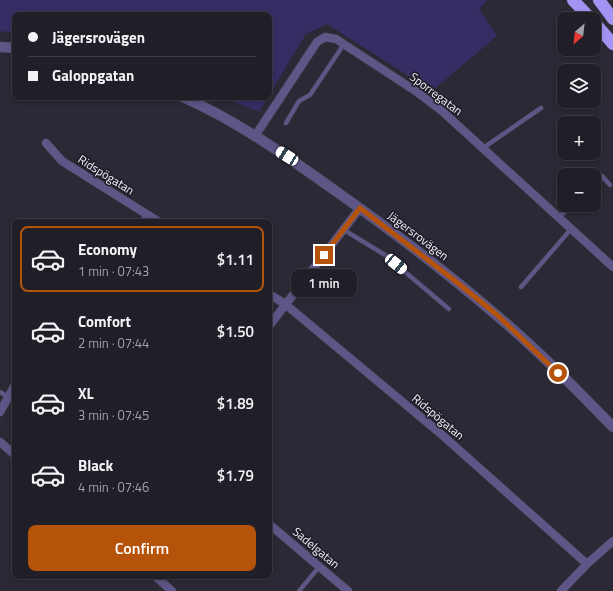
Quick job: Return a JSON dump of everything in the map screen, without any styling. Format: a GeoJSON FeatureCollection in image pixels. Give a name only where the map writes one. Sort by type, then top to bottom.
{"type":"FeatureCollection","features":[{"type":"Feature","properties":{"kind":"highway"},"geometry":{"type":"LineString","coordinates":[[599,0],[613,19]]}},
{"type":"Feature","properties":{"kind":"highway"},"geometry":{"type":"LineString","coordinates":[[575,2],[584,12]]}},
{"type":"Feature","properties":{"kind":"highway"},"geometry":{"type":"LineString","coordinates":[[601,31],[611,45]]}},
{"type":"Feature","properties":{"kind":"street","name":"Sporregatan"},"geometry":{"type":"LineString","coordinates":[[256,136],[317,42],[325,37],[336,39],[417,92],[442,111],[613,267]]}},
{"type":"Feature","properties":{"kind":"street"},"geometry":{"type":"LineString","coordinates":[[0,47],[12,48]]}},
{"type":"Feature","properties":{"kind":"street","name":"Jägersrovägen"},"geometry":{"type":"LineString","coordinates":[[189,100],[222,116],[287,156],[360,208],[454,280],[496,314],[613,427]]}},
{"type":"Feature","properties":{"kind":"street","name":"Ridspögatan"},"geometry":{"type":"LineString","coordinates":[[46,143],[62,162],[146,219]]}},
{"type":"Feature","properties":{"kind":"street"},"geometry":{"type":"LineString","coordinates":[[272,322],[360,208]]}},
{"type":"Feature","properties":{"kind":"street","name":"Ridspögatan"},"geometry":{"type":"LineString","coordinates":[[272,296],[285,304],[441,434],[587,564]]}},
{"type":"Feature","properties":{"kind":"street"},"geometry":{"type":"LineString","coordinates":[[0,412],[12,391]]}},
{"type":"Feature","properties":{"kind":"street"},"geometry":{"type":"LineString","coordinates":[[0,442],[12,452]]}},
{"type":"Feature","properties":{"kind":"street","name":"Sadelgatan"},"geometry":{"type":"LineString","coordinates":[[272,527],[348,591]]}},
{"type":"Feature","properties":{"kind":"street"},"geometry":{"type":"LineString","coordinates":[[561,591],[587,564],[613,541]]}},
{"type":"Feature","properties":{"kind":"street"},"geometry":{"type":"LineString","coordinates":[[158,579],[172,591]]}},
{"type":"Feature","properties":{"kind":"lane"},"geometry":{"type":"LineString","coordinates":[[601,34],[611,45]]}},
{"type":"Feature","properties":{"kind":"lane"},"geometry":{"type":"LineString","coordinates":[[286,123],[299,101],[310,95],[344,44]]}},
{"type":"Feature","properties":{"kind":"lane"},"geometry":{"type":"LineString","coordinates":[[484,149],[486,146],[541,108]]}},
{"type":"Feature","properties":{"kind":"lane"},"geometry":{"type":"LineString","coordinates":[[601,177],[602,176],[610,185]]}},
{"type":"Feature","properties":{"kind":"lane"},"geometry":{"type":"LineString","coordinates":[[559,218],[565,212]]}},
{"type":"Feature","properties":{"kind":"lane"},"geometry":{"type":"LineString","coordinates":[[521,287],[571,229]]}},
{"type":"Feature","properties":{"kind":"lane"},"geometry":{"type":"LineString","coordinates":[[344,230],[385,255],[449,309]]}},
{"type":"Feature","properties":{"kind":"lane"},"geometry":{"type":"LineString","coordinates":[[0,392],[8,397]]}},
{"type":"Feature","properties":{"kind":"lane"},"geometry":{"type":"LineString","coordinates":[[299,591],[319,567]]}},
{"type":"Feature","properties":{"kind":"shaded area"},"geometry":{"type":"Polygon","coordinates":[[[0,0],[487,0],[479,9],[497,36],[432,91],[327,24],[306,34],[272,90],[272,12],[12,12],[12,33],[0,31],[0,0]]]}},
{"type":"Feature","properties":{"kind":"shaded area"},"geometry":{"type":"Polygon","coordinates":[[[230,100],[266,100],[259,112],[230,100]]]}},
{"type":"Feature","properties":{"kind":"route"},"geometry":{"type":"LineString","coordinates":[[324,255],[360,208],[496,314],[558,373]]}}]}
